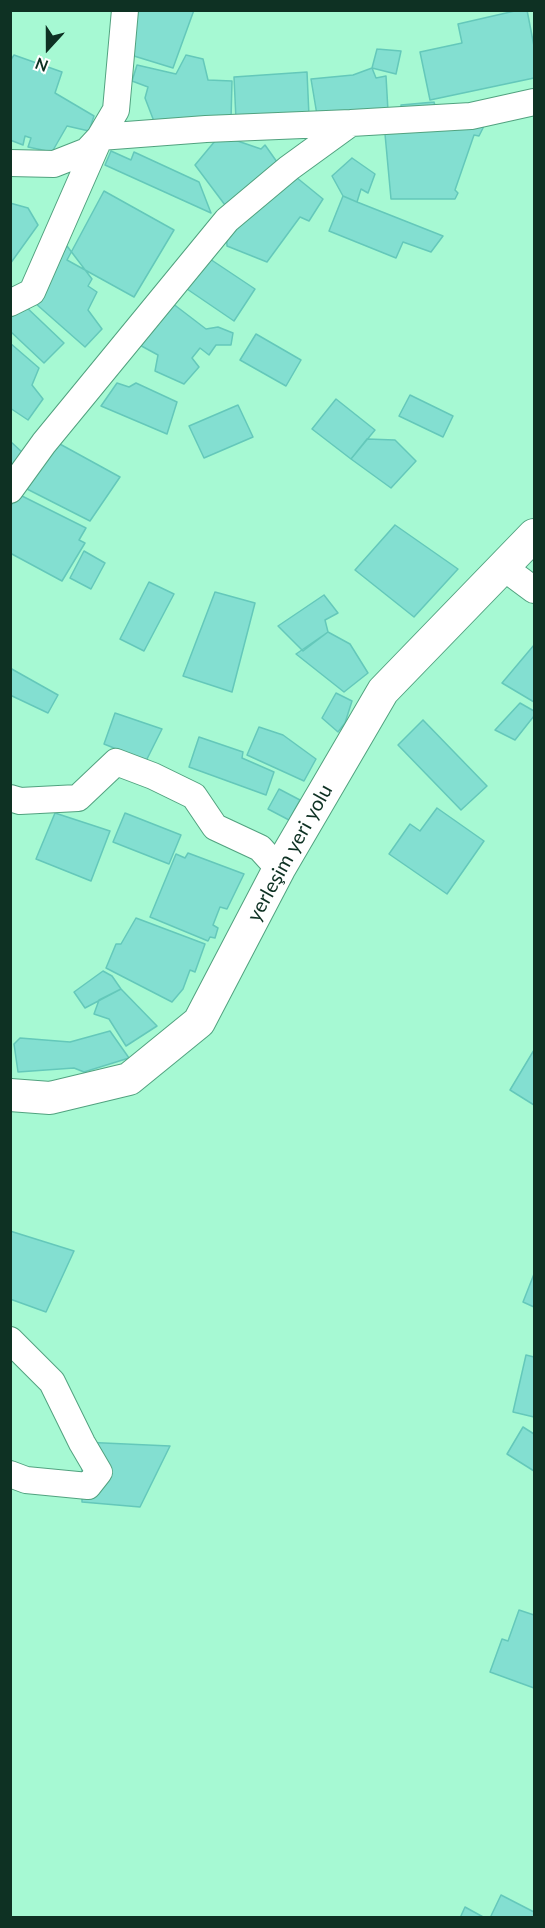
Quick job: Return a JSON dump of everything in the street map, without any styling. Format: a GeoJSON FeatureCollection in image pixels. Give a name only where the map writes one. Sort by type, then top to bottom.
{"type":"FeatureCollection","features":[{"type":"Feature","properties":{"kind":"street"},"geometry":{"type":"LineString","coordinates":[[10,303],[32,292],[100,137],[116,110],[125,10]]}},
{"type":"Feature","properties":{"kind":"street"},"geometry":{"type":"LineString","coordinates":[[10,163],[54,164],[87,151],[100,137],[206,129],[471,116],[534,102]]}},
{"type":"Feature","properties":{"kind":"street"},"geometry":{"type":"LineString","coordinates":[[10,490],[44,443],[227,220],[289,168],[351,123]]}},
{"type":"Feature","properties":{"kind":"street","name":"yerleşim yeri yolu"},"geometry":{"type":"LineString","coordinates":[[10,1095],[50,1098],[129,1079],[199,1022],[279,869],[383,691],[534,535]]}},
{"type":"Feature","properties":{"kind":"street"},"geometry":{"type":"LineString","coordinates":[[503,567],[534,590]]}},
{"type":"Feature","properties":{"kind":"street"},"geometry":{"type":"LineString","coordinates":[[10,798],[20,801],[78,798],[116,762],[153,776],[194,796],[215,826],[260,848],[279,869]]}},
{"type":"Feature","properties":{"kind":"street"},"geometry":{"type":"LineString","coordinates":[[10,1340],[52,1382],[81,1443],[99,1472],[88,1486],[26,1480],[10,1474]]}},
{"type":"Feature","properties":{"kind":"building"},"geometry":{"type":"Polygon","coordinates":[[[125,10],[194,10],[173,68],[121,52],[125,10]]]}},
{"type":"Feature","properties":{"kind":"building"},"geometry":{"type":"Polygon","coordinates":[[[527,10],[534,46],[534,78],[430,100],[420,52],[462,43],[458,24],[527,10]]]}},
{"type":"Feature","properties":{"kind":"building"},"geometry":{"type":"Polygon","coordinates":[[[377,49],[401,51],[396,74],[372,68],[377,49]]]}},
{"type":"Feature","properties":{"kind":"building"},"geometry":{"type":"Polygon","coordinates":[[[14,55],[62,72],[55,93],[94,116],[89,131],[67,126],[52,152],[28,147],[31,138],[25,136],[23,145],[10,140],[10,61],[14,55]]]}},
{"type":"Feature","properties":{"kind":"building"},"geometry":{"type":"Polygon","coordinates":[[[186,55],[203,59],[208,80],[232,81],[231,120],[155,124],[145,98],[148,87],[132,81],[137,65],[176,74],[186,55]]]}},
{"type":"Feature","properties":{"kind":"building"},"geometry":{"type":"Polygon","coordinates":[[[372,68],[376,78],[386,76],[388,111],[317,115],[311,79],[353,75],[372,68]]]}},
{"type":"Feature","properties":{"kind":"building"},"geometry":{"type":"Polygon","coordinates":[[[307,72],[309,116],[236,120],[234,77],[307,72]]]}},
{"type":"Feature","properties":{"kind":"building"},"geometry":{"type":"Polygon","coordinates":[[[434,102],[437,113],[484,126],[479,136],[474,135],[455,190],[458,193],[455,199],[391,199],[385,134],[403,131],[401,105],[434,102]]]}},
{"type":"Feature","properties":{"kind":"building"},"geometry":{"type":"Polygon","coordinates":[[[220,135],[261,149],[265,145],[277,162],[225,205],[195,165],[220,135]]]}},
{"type":"Feature","properties":{"kind":"building"},"geometry":{"type":"Polygon","coordinates":[[[111,151],[131,160],[134,152],[199,182],[211,213],[105,165],[111,151]]]}},
{"type":"Feature","properties":{"kind":"building"},"geometry":{"type":"Polygon","coordinates":[[[352,158],[375,174],[368,193],[361,189],[357,202],[343,196],[332,176],[352,158]]]}},
{"type":"Feature","properties":{"kind":"building"},"geometry":{"type":"Polygon","coordinates":[[[291,173],[323,199],[309,221],[300,217],[267,262],[227,246],[226,229],[291,173]]]}},
{"type":"Feature","properties":{"kind":"building"},"geometry":{"type":"Polygon","coordinates":[[[104,191],[174,230],[134,297],[67,260],[104,191]]]}},
{"type":"Feature","properties":{"kind":"building"},"geometry":{"type":"Polygon","coordinates":[[[343,196],[443,236],[431,252],[403,242],[396,258],[329,231],[343,196]]]}},
{"type":"Feature","properties":{"kind":"building"},"geometry":{"type":"Polygon","coordinates":[[[10,203],[28,208],[38,225],[10,264],[10,203]]]}},
{"type":"Feature","properties":{"kind":"building"},"geometry":{"type":"Polygon","coordinates":[[[67,246],[92,279],[88,286],[97,292],[88,310],[102,329],[85,347],[35,303],[50,264],[67,246]]]}},
{"type":"Feature","properties":{"kind":"building"},"geometry":{"type":"Polygon","coordinates":[[[207,257],[255,289],[234,321],[187,289],[207,257]]]}},
{"type":"Feature","properties":{"kind":"building"},"geometry":{"type":"Polygon","coordinates":[[[172,303],[206,329],[218,327],[233,333],[231,345],[216,345],[209,355],[200,348],[192,358],[199,367],[184,384],[155,371],[158,355],[136,343],[172,303]]]}},
{"type":"Feature","properties":{"kind":"building"},"geometry":{"type":"Polygon","coordinates":[[[23,304],[64,343],[44,363],[10,331],[10,318],[23,304]]]}},
{"type":"Feature","properties":{"kind":"building"},"geometry":{"type":"Polygon","coordinates":[[[256,334],[301,360],[286,386],[240,360],[256,334]]]}},
{"type":"Feature","properties":{"kind":"building"},"geometry":{"type":"Polygon","coordinates":[[[10,343],[39,368],[32,385],[43,399],[28,420],[10,408],[10,343]]]}},
{"type":"Feature","properties":{"kind":"building"},"geometry":{"type":"Polygon","coordinates":[[[117,383],[129,387],[136,383],[177,402],[167,434],[101,406],[117,383]]]}},
{"type":"Feature","properties":{"kind":"building"},"geometry":{"type":"Polygon","coordinates":[[[410,395],[453,416],[443,437],[399,416],[410,395]]]}},
{"type":"Feature","properties":{"kind":"building"},"geometry":{"type":"Polygon","coordinates":[[[336,399],[375,430],[351,459],[312,429],[336,399]]]}},
{"type":"Feature","properties":{"kind":"building"},"geometry":{"type":"Polygon","coordinates":[[[238,405],[253,437],[204,458],[189,426],[238,405]]]}},
{"type":"Feature","properties":{"kind":"building"},"geometry":{"type":"Polygon","coordinates":[[[367,439],[395,440],[416,461],[391,488],[351,459],[367,439]]]}},
{"type":"Feature","properties":{"kind":"building"},"geometry":{"type":"Polygon","coordinates":[[[10,441],[23,453],[10,467],[10,441]]]}},
{"type":"Feature","properties":{"kind":"building"},"geometry":{"type":"Polygon","coordinates":[[[58,443],[120,477],[90,521],[27,489],[58,443]]]}},
{"type":"Feature","properties":{"kind":"building"},"geometry":{"type":"Polygon","coordinates":[[[18,494],[86,528],[79,540],[85,543],[62,581],[10,553],[10,507],[18,494]]]}},
{"type":"Feature","properties":{"kind":"building"},"geometry":{"type":"Polygon","coordinates":[[[395,525],[458,569],[414,617],[355,570],[395,525]]]}},
{"type":"Feature","properties":{"kind":"building"},"geometry":{"type":"Polygon","coordinates":[[[84,551],[105,563],[91,589],[70,578],[84,551]]]}},
{"type":"Feature","properties":{"kind":"building"},"geometry":{"type":"Polygon","coordinates":[[[149,582],[174,594],[144,651],[120,639],[149,582]]]}},
{"type":"Feature","properties":{"kind":"building"},"geometry":{"type":"Polygon","coordinates":[[[215,592],[255,603],[232,692],[183,676],[215,592]]]}},
{"type":"Feature","properties":{"kind":"building"},"geometry":{"type":"Polygon","coordinates":[[[324,595],[338,613],[325,620],[328,632],[303,651],[278,626],[324,595]]]}},
{"type":"Feature","properties":{"kind":"building"},"geometry":{"type":"Polygon","coordinates":[[[328,632],[350,644],[368,673],[344,692],[296,654],[328,632]]]}},
{"type":"Feature","properties":{"kind":"building"},"geometry":{"type":"Polygon","coordinates":[[[534,645],[534,702],[502,683],[534,645]]]}},
{"type":"Feature","properties":{"kind":"building"},"geometry":{"type":"Polygon","coordinates":[[[10,668],[58,695],[48,713],[10,695],[10,668]]]}},
{"type":"Feature","properties":{"kind":"building"},"geometry":{"type":"Polygon","coordinates":[[[336,693],[352,701],[345,723],[338,732],[322,718],[336,693]]]}},
{"type":"Feature","properties":{"kind":"building"},"geometry":{"type":"Polygon","coordinates":[[[520,703],[534,711],[534,716],[515,740],[495,730],[520,703]]]}},
{"type":"Feature","properties":{"kind":"building"},"geometry":{"type":"Polygon","coordinates":[[[115,713],[162,729],[146,761],[104,744],[115,713]]]}},
{"type":"Feature","properties":{"kind":"building"},"geometry":{"type":"Polygon","coordinates":[[[423,720],[487,786],[461,810],[398,745],[423,720]]]}},
{"type":"Feature","properties":{"kind":"building"},"geometry":{"type":"Polygon","coordinates":[[[259,727],[283,735],[316,759],[304,781],[247,755],[259,727]]]}},
{"type":"Feature","properties":{"kind":"building"},"geometry":{"type":"Polygon","coordinates":[[[199,737],[243,752],[242,758],[274,772],[266,795],[189,767],[199,737]]]}},
{"type":"Feature","properties":{"kind":"building"},"geometry":{"type":"Polygon","coordinates":[[[279,789],[300,800],[289,820],[268,809],[279,789]]]}},
{"type":"Feature","properties":{"kind":"building"},"geometry":{"type":"Polygon","coordinates":[[[437,808],[484,841],[447,894],[389,854],[410,824],[420,831],[437,808]]]}},
{"type":"Feature","properties":{"kind":"building"},"geometry":{"type":"Polygon","coordinates":[[[55,813],[110,831],[91,881],[36,859],[55,813]]]}},
{"type":"Feature","properties":{"kind":"building"},"geometry":{"type":"Polygon","coordinates":[[[125,813],[181,835],[169,864],[113,842],[125,813]]]}},
{"type":"Feature","properties":{"kind":"building"},"geometry":{"type":"Polygon","coordinates":[[[188,853],[244,874],[227,909],[220,907],[213,925],[218,928],[215,938],[210,937],[208,941],[150,917],[176,854],[185,858],[188,853]]]}},
{"type":"Feature","properties":{"kind":"building"},"geometry":{"type":"Polygon","coordinates":[[[136,918],[205,944],[195,972],[190,970],[183,989],[172,1002],[106,968],[116,944],[121,944],[136,918]]]}},
{"type":"Feature","properties":{"kind":"building"},"geometry":{"type":"Polygon","coordinates":[[[103,971],[112,976],[121,989],[85,1008],[74,992],[103,971]]]}},
{"type":"Feature","properties":{"kind":"building"},"geometry":{"type":"Polygon","coordinates":[[[121,989],[157,1026],[126,1046],[109,1019],[94,1014],[99,1000],[121,989]]]}},
{"type":"Feature","properties":{"kind":"building"},"geometry":{"type":"Polygon","coordinates":[[[110,1031],[129,1058],[84,1072],[74,1068],[18,1072],[14,1044],[20,1038],[70,1042],[110,1031]]]}},
{"type":"Feature","properties":{"kind":"building"},"geometry":{"type":"Polygon","coordinates":[[[534,1050],[534,1105],[510,1090],[534,1050]]]}},
{"type":"Feature","properties":{"kind":"building"},"geometry":{"type":"Polygon","coordinates":[[[10,1231],[74,1251],[46,1312],[10,1299],[10,1231]]]}},
{"type":"Feature","properties":{"kind":"building"},"geometry":{"type":"Polygon","coordinates":[[[534,1274],[534,1307],[523,1302],[534,1274]]]}},
{"type":"Feature","properties":{"kind":"building"},"geometry":{"type":"Polygon","coordinates":[[[526,1355],[534,1357],[534,1417],[513,1412],[526,1355]]]}},
{"type":"Feature","properties":{"kind":"building"},"geometry":{"type":"Polygon","coordinates":[[[523,1427],[534,1434],[534,1471],[507,1454],[523,1427]]]}},
{"type":"Feature","properties":{"kind":"building"},"geometry":{"type":"Polygon","coordinates":[[[82,1442],[170,1446],[140,1507],[82,1502],[82,1442]]]}},
{"type":"Feature","properties":{"kind":"building"},"geometry":{"type":"Polygon","coordinates":[[[519,1610],[534,1615],[534,1688],[490,1672],[502,1639],[508,1641],[519,1610]]]}},
{"type":"Feature","properties":{"kind":"building"},"geometry":{"type":"Polygon","coordinates":[[[501,1895],[534,1912],[534,1918],[490,1918],[501,1895]]]}},
{"type":"Feature","properties":{"kind":"building"},"geometry":{"type":"Polygon","coordinates":[[[465,1907],[485,1918],[460,1918],[465,1907]]]}}]}
